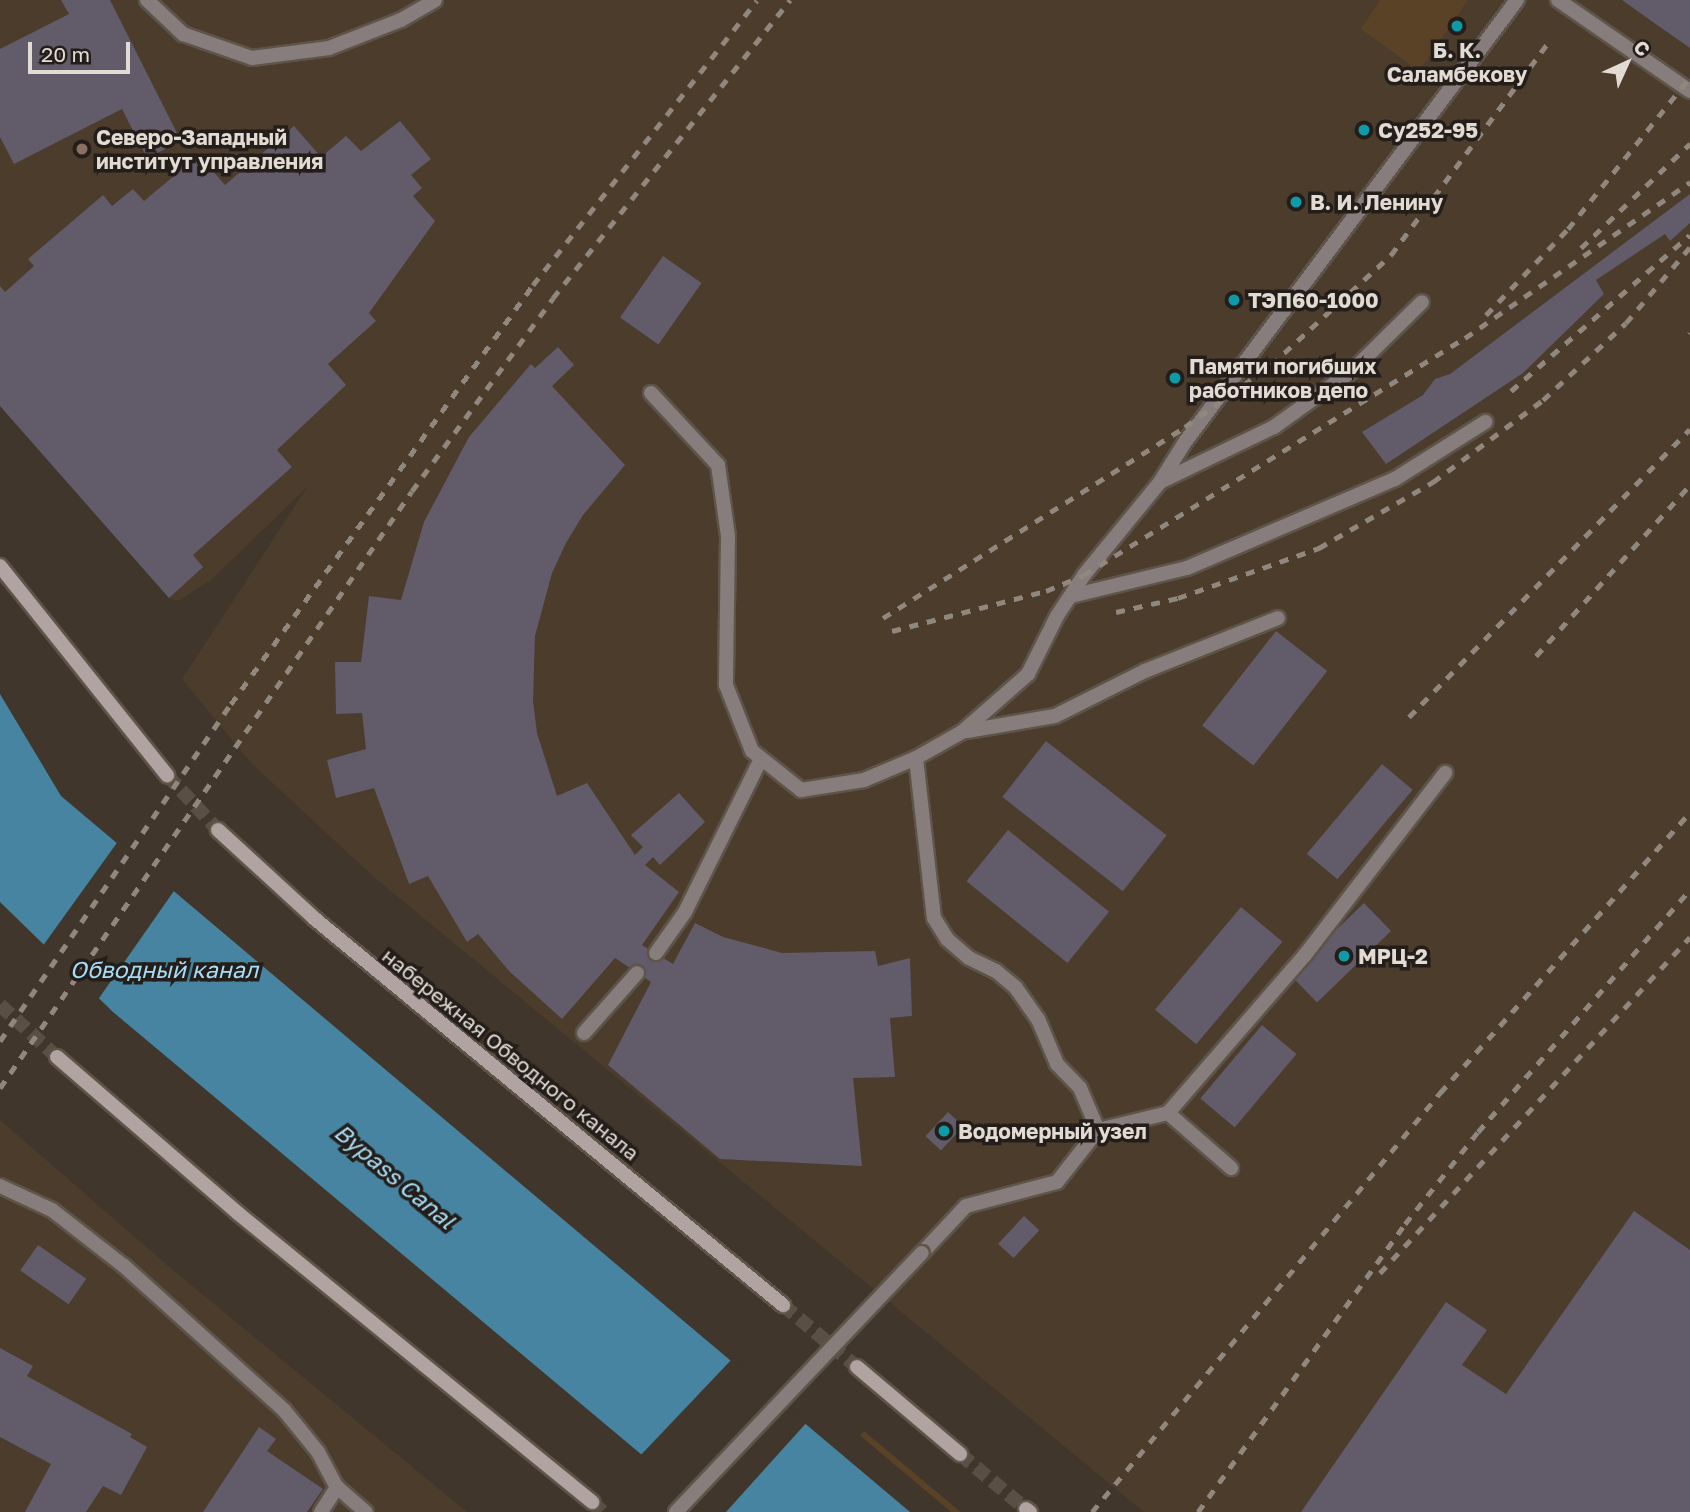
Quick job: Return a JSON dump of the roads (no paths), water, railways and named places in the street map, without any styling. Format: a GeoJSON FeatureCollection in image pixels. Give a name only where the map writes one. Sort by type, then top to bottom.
{"type":"FeatureCollection","features":[{"type":"Feature","properties":{"kind":"main road"},"geometry":{"type":"LineString","coordinates":[[0,566],[167,775]]}},
{"type":"Feature","properties":{"kind":"main road","name":"набережная Обводного канала"},"geometry":{"type":"LineString","coordinates":[[218,830],[315,919],[783,1305]]}},
{"type":"Feature","properties":{"kind":"main road"},"geometry":{"type":"LineString","coordinates":[[57,1057],[229,1205],[592,1502]]}},
{"type":"Feature","properties":{"kind":"main road"},"geometry":{"type":"LineString","coordinates":[[857,1367],[960,1454]]}},
{"type":"Feature","properties":{"kind":"lane"},"geometry":{"type":"LineString","coordinates":[[147,0],[183,34],[252,58],[329,48],[401,20],[435,0]]}},
{"type":"Feature","properties":{"kind":"lane"},"geometry":{"type":"LineString","coordinates":[[651,393],[719,465],[728,536],[726,685],[737,722],[760,761],[801,790],[864,780],[916,758],[962,732],[1028,674],[1071,596],[1160,482],[1185,442],[1517,0]]}},
{"type":"Feature","properties":{"kind":"lane"},"geometry":{"type":"LineString","coordinates":[[1558,0],[1690,91]]}},
{"type":"Feature","properties":{"kind":"lane"},"geometry":{"type":"LineString","coordinates":[[1160,482],[1274,427],[1352,371],[1422,302]]}},
{"type":"Feature","properties":{"kind":"lane"},"geometry":{"type":"LineString","coordinates":[[1071,596],[1187,568],[1395,480],[1485,422]]}},
{"type":"Feature","properties":{"kind":"lane"},"geometry":{"type":"LineString","coordinates":[[962,732],[1055,716],[1145,671],[1278,618]]}},
{"type":"Feature","properties":{"kind":"lane"},"geometry":{"type":"LineString","coordinates":[[916,758],[934,918],[947,939],[970,958],[996,971],[1016,988],[1038,1019],[1057,1064],[1080,1088],[1098,1130]]}},
{"type":"Feature","properties":{"kind":"lane"},"geometry":{"type":"LineString","coordinates":[[656,953],[685,912],[760,761]]}},
{"type":"Feature","properties":{"kind":"lane"},"geometry":{"type":"LineString","coordinates":[[676,1512],[966,1206],[1057,1182],[1098,1130],[1168,1113],[1305,955],[1445,774]]}},
{"type":"Feature","properties":{"kind":"lane"},"geometry":{"type":"LineString","coordinates":[[584,1033],[637,973]]}},
{"type":"Feature","properties":{"kind":"lane"},"geometry":{"type":"LineString","coordinates":[[1168,1113],[1231,1168]]}},
{"type":"Feature","properties":{"kind":"lane"},"geometry":{"type":"LineString","coordinates":[[0,1186],[52,1210],[183,1318],[284,1410],[318,1452],[337,1487],[366,1512]]}},
{"type":"Feature","properties":{"kind":"lane"},"geometry":{"type":"LineString","coordinates":[[321,1512],[337,1487]]}},
{"type":"Feature","properties":{"kind":"water","name":"Обводный канал"},"geometry":{"type":"Polygon","coordinates":[[[0,694],[61,796],[910,1512],[710,1512],[113,1012],[0,902],[0,694]]]}},
{"type":"Feature","properties":{"kind":"tunnel"},"geometry":{"type":"LineString","coordinates":[[167,775],[218,830]]}},
{"type":"Feature","properties":{"kind":"tunnel"},"geometry":{"type":"LineString","coordinates":[[0,1005],[57,1057]]}},
{"type":"Feature","properties":{"kind":"tunnel"},"geometry":{"type":"LineString","coordinates":[[783,1305],[857,1367]]}},
{"type":"Feature","properties":{"kind":"tunnel"},"geometry":{"type":"LineString","coordinates":[[960,1454],[1026,1509]]}},
{"type":"Feature","properties":{"kind":"tunnel"},"geometry":{"type":"LineString","coordinates":[[592,1502],[603,1512]]}},
{"type":"Feature","properties":{"kind":"railway"},"geometry":{"type":"LineString","coordinates":[[0,1041],[231,704],[533,285],[757,0]]}},
{"type":"Feature","properties":{"kind":"railway"},"geometry":{"type":"LineString","coordinates":[[0,1088],[412,491],[553,298],[790,0]]}},
{"type":"Feature","properties":{"kind":"railway"},"geometry":{"type":"LineString","coordinates":[[883,618],[1185,427],[1271,365],[1391,255],[1547,44]]}},
{"type":"Feature","properties":{"kind":"railway"},"geometry":{"type":"LineString","coordinates":[[1486,315],[1568,229],[1690,77]]}},
{"type":"Feature","properties":{"kind":"railway"},"geometry":{"type":"LineString","coordinates":[[1581,248],[1690,144]]}},
{"type":"Feature","properties":{"kind":"railway"},"geometry":{"type":"LineString","coordinates":[[892,631],[1046,591],[1084,575],[1465,338],[1690,182]]}},
{"type":"Feature","properties":{"kind":"railway"},"geometry":{"type":"LineString","coordinates":[[1511,391],[1690,235]]}},
{"type":"Feature","properties":{"kind":"railway"},"geometry":{"type":"LineString","coordinates":[[1116,612],[1178,598],[1319,548],[1433,482],[1543,400],[1626,323],[1690,247]]}},
{"type":"Feature","properties":{"kind":"railway"},"geometry":{"type":"LineString","coordinates":[[1409,717],[1690,429]]}},
{"type":"Feature","properties":{"kind":"railway"},"geometry":{"type":"LineString","coordinates":[[1536,656],[1690,485]]}},
{"type":"Feature","properties":{"kind":"railway"},"geometry":{"type":"LineString","coordinates":[[1092,1512],[1440,1093],[1690,812]]}},
{"type":"Feature","properties":{"kind":"railway"},"geometry":{"type":"LineString","coordinates":[[1198,1512],[1405,1224],[1478,1132],[1690,890]]}},
{"type":"Feature","properties":{"kind":"railway"},"geometry":{"type":"LineString","coordinates":[[1380,1273],[1690,937]]}},
{"type":"Feature","properties":{"kind":"place","name":"Б. К. Саламбекову"},"geometry":{"type":"Point","coordinates":[1457,26]}},
{"type":"Feature","properties":{"kind":"place","name":"Су252-95"},"geometry":{"type":"Point","coordinates":[1364,130]}},
{"type":"Feature","properties":{"kind":"place","name":"Северо-Западный институт управления"},"geometry":{"type":"Point","coordinates":[82,149]}},
{"type":"Feature","properties":{"kind":"place","name":"В. И. Ленину"},"geometry":{"type":"Point","coordinates":[1296,202]}},
{"type":"Feature","properties":{"kind":"place","name":"ТЭП60-1000"},"geometry":{"type":"Point","coordinates":[1234,300]}},
{"type":"Feature","properties":{"kind":"place","name":"Памяти погибших работников депо"},"geometry":{"type":"Point","coordinates":[1175,378]}},
{"type":"Feature","properties":{"kind":"place","name":"МРЦ-2"},"geometry":{"type":"Point","coordinates":[1344,956]}},
{"type":"Feature","properties":{"kind":"place","name":"Водомерный узел"},"geometry":{"type":"Point","coordinates":[944,1131]}},
{"type":"Feature","properties":{"kind":"water label","name":"Bypass Canal"},"geometry":{"type":"Point","coordinates":[395,1176]}}]}
